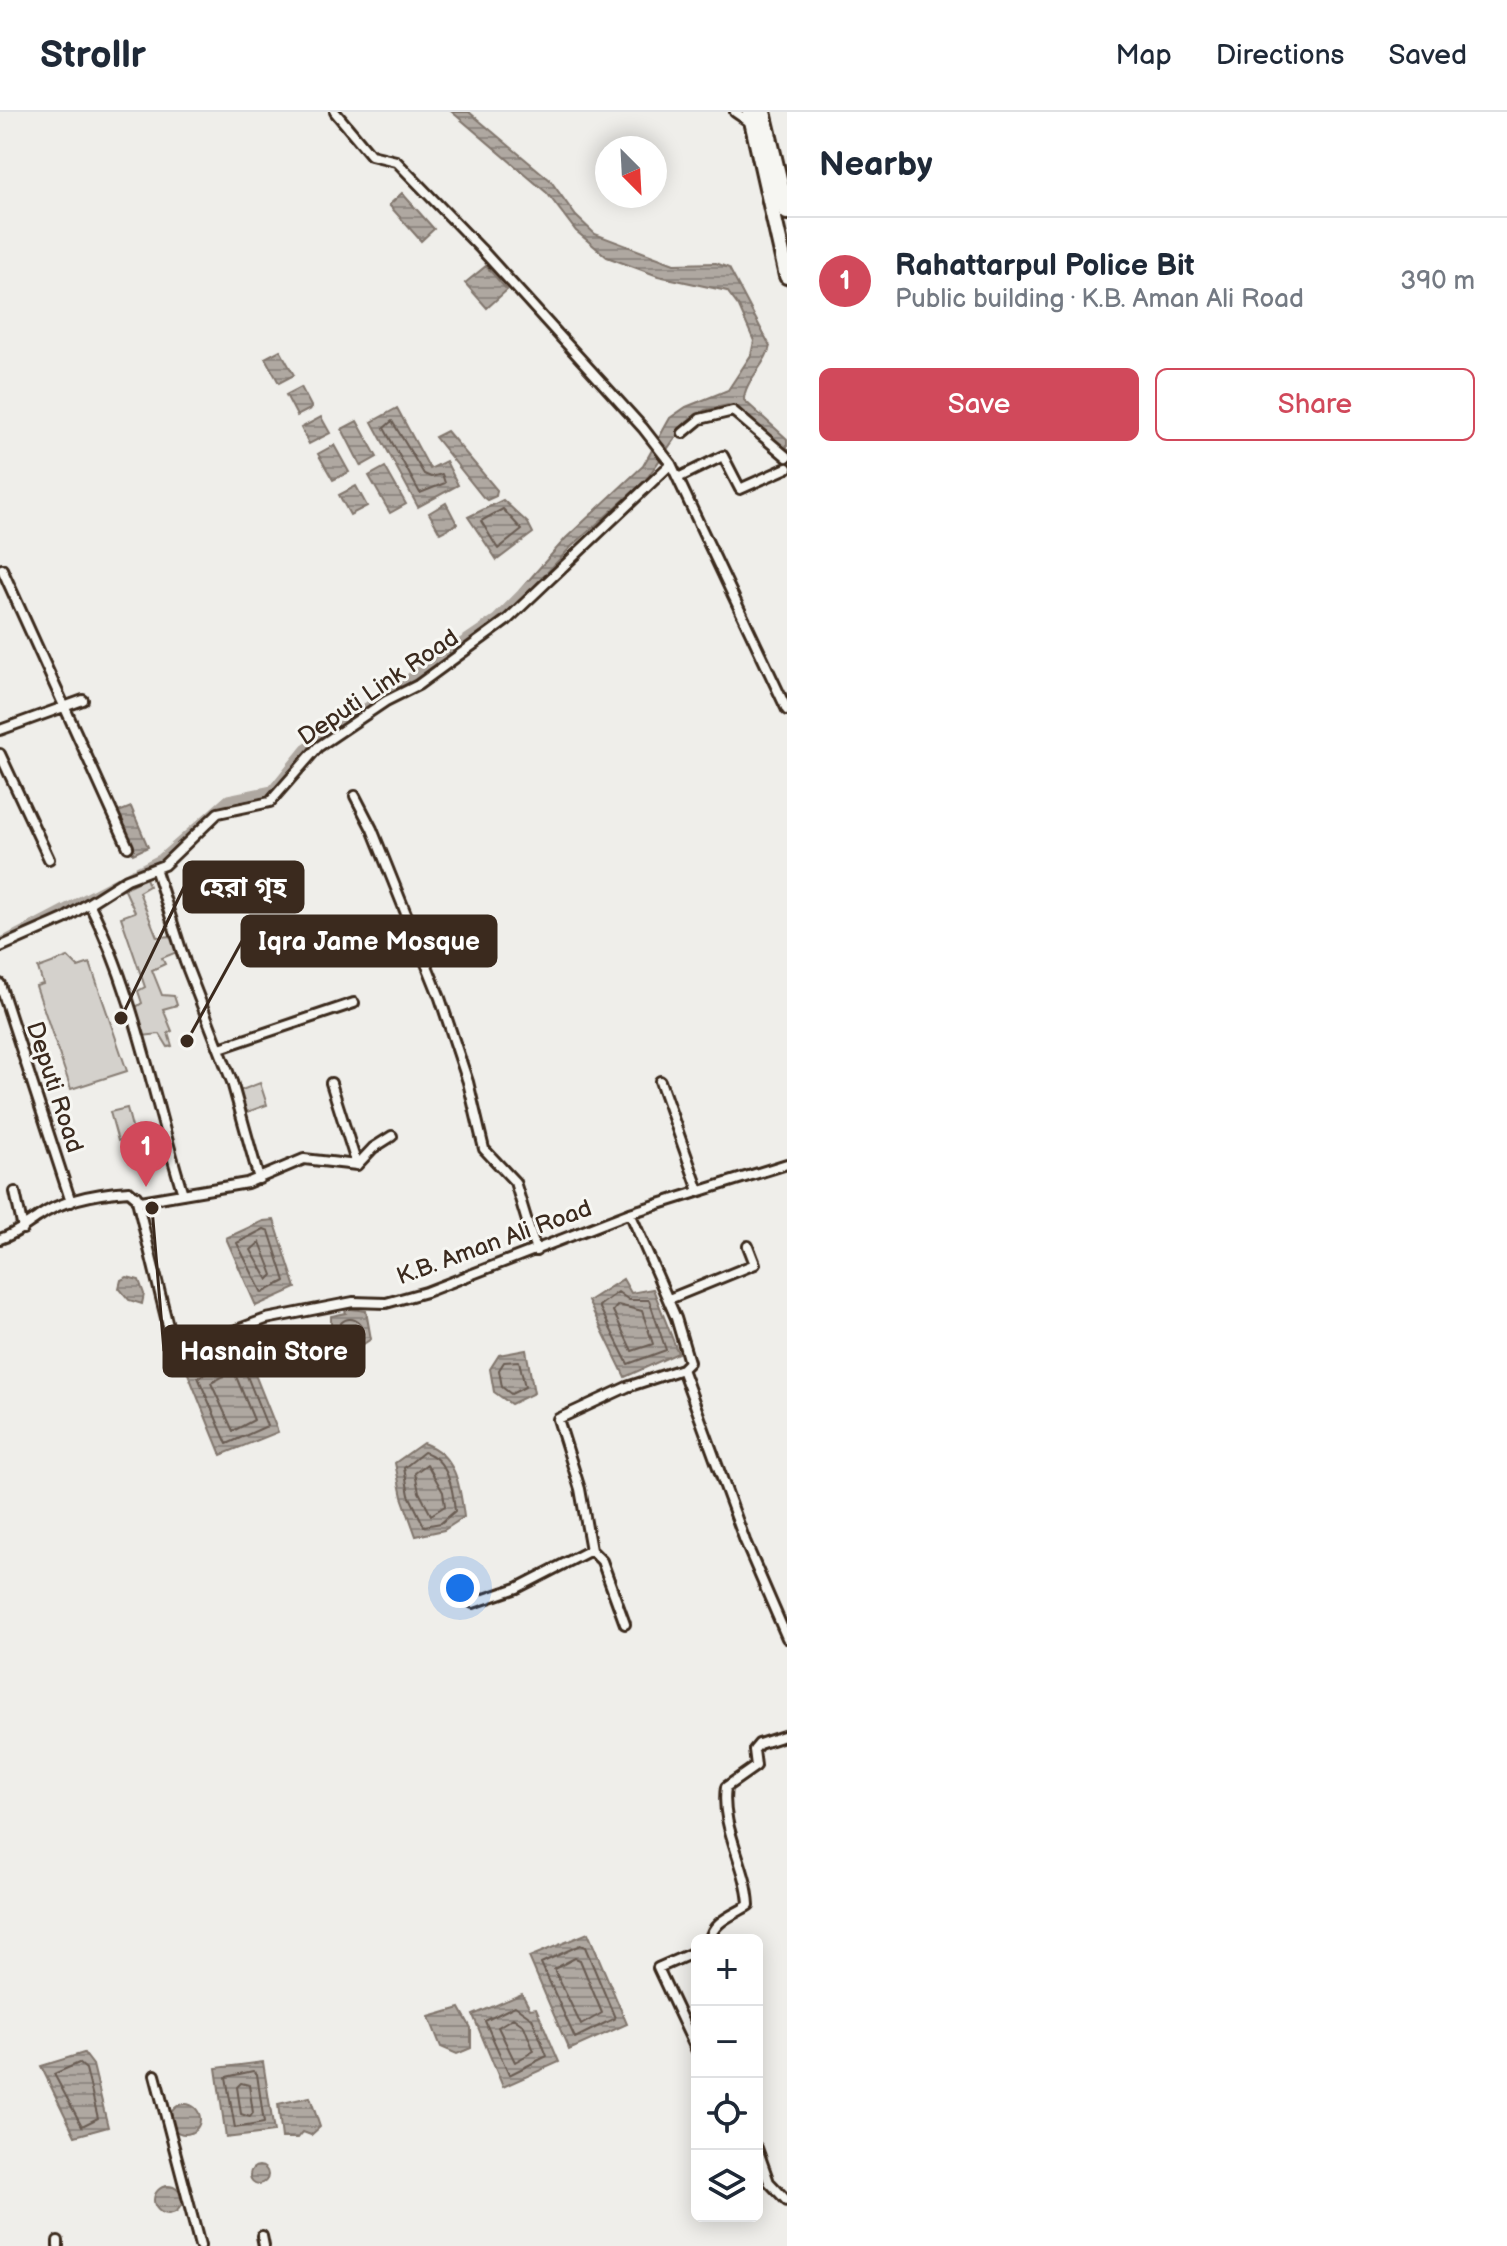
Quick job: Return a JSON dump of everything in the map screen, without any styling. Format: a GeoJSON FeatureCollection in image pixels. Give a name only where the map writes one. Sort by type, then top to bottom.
{"type":"FeatureCollection","features":[{"type":"Feature","properties":{"kind":"highway"},"geometry":{"type":"LineString","coordinates":[[760,115],[786,203]]}},
{"type":"Feature","properties":{"kind":"highway"},"geometry":{"type":"LineString","coordinates":[[760,115],[787,276]]}},
{"type":"Feature","properties":{"kind":"street"},"geometry":{"type":"LineString","coordinates":[[335,112],[371,155],[396,161],[481,249],[668,461],[787,710]]}},
{"type":"Feature","properties":{"kind":"street"},"geometry":{"type":"LineString","coordinates":[[735,112],[760,115]]}},
{"type":"Feature","properties":{"kind":"street"},"geometry":{"type":"LineString","coordinates":[[683,433],[700,419],[733,411],[787,457]]}},
{"type":"Feature","properties":{"kind":"street"},"geometry":{"type":"LineString","coordinates":[[678,478],[723,456],[740,489],[787,468]]}},
{"type":"Feature","properties":{"kind":"street","name":"Deputi Link Road"},"geometry":{"type":"LineString","coordinates":[[0,947],[25,938],[127,879],[164,865],[218,813],[270,802],[318,747],[386,701],[418,685],[507,620],[668,461]]}},
{"type":"Feature","properties":{"kind":"street"},"geometry":{"type":"LineString","coordinates":[[2,569],[128,847]]}},
{"type":"Feature","properties":{"kind":"street"},"geometry":{"type":"LineString","coordinates":[[0,730],[83,700]]}},
{"type":"Feature","properties":{"kind":"street"},"geometry":{"type":"LineString","coordinates":[[0,754],[49,859]]}},
{"type":"Feature","properties":{"kind":"street"},"geometry":{"type":"LineString","coordinates":[[355,796],[372,829],[440,998],[468,1082],[484,1149],[515,1182],[536,1251]]}},
{"type":"Feature","properties":{"kind":"street"},"geometry":{"type":"LineString","coordinates":[[156,871],[185,962],[220,1048],[259,1179]]}},
{"type":"Feature","properties":{"kind":"street"},"geometry":{"type":"LineString","coordinates":[[89,903],[110,948],[137,1027],[183,1194]]}},
{"type":"Feature","properties":{"kind":"street","name":"Deputi Road"},"geometry":{"type":"LineString","coordinates":[[0,984],[71,1202]]}},
{"type":"Feature","properties":{"kind":"street"},"geometry":{"type":"LineString","coordinates":[[220,1048],[354,1003]]}},
{"type":"Feature","properties":{"kind":"street"},"geometry":{"type":"LineString","coordinates":[[660,1081],[699,1191]]}},
{"type":"Feature","properties":{"kind":"street"},"geometry":{"type":"LineString","coordinates":[[331,1083],[357,1165]]}},
{"type":"Feature","properties":{"kind":"street"},"geometry":{"type":"LineString","coordinates":[[0,1239],[71,1202],[115,1192],[129,1191],[141,1201],[183,1194],[259,1179],[304,1159],[357,1165],[392,1136]]}},
{"type":"Feature","properties":{"kind":"street","name":"K.B. Aman Ali Road"},"geometry":{"type":"LineString","coordinates":[[136,1196],[169,1330],[185,1349],[266,1319],[353,1302],[386,1303],[426,1292],[630,1213],[787,1164]]}},
{"type":"Feature","properties":{"kind":"street"},"geometry":{"type":"LineString","coordinates":[[15,1192],[23,1229]]}},
{"type":"Feature","properties":{"kind":"street"},"geometry":{"type":"LineString","coordinates":[[625,1624],[602,1561],[591,1550],[580,1489],[558,1419],[627,1387],[682,1369],[689,1362],[669,1299],[630,1213]]}},
{"type":"Feature","properties":{"kind":"street"},"geometry":{"type":"LineString","coordinates":[[669,1299],[755,1264],[748,1246]]}},
{"type":"Feature","properties":{"kind":"street"},"geometry":{"type":"LineString","coordinates":[[682,1369],[745,1541],[787,1638]]}},
{"type":"Feature","properties":{"kind":"street"},"geometry":{"type":"LineString","coordinates":[[473,1603],[517,1588],[591,1550]]}},
{"type":"Feature","properties":{"kind":"street"},"geometry":{"type":"LineString","coordinates":[[711,1934],[717,1924],[749,1905],[748,1887],[729,1830],[724,1802],[726,1787],[756,1766],[754,1750],[759,1744],[787,1735]]}},
{"type":"Feature","properties":{"kind":"street"},"geometry":{"type":"LineString","coordinates":[[691,1954],[658,1968],[691,2040]]}},
{"type":"Feature","properties":{"kind":"street"},"geometry":{"type":"LineString","coordinates":[[155,2075],[200,2246]]}},
{"type":"Feature","properties":{"kind":"street"},"geometry":{"type":"LineString","coordinates":[[758,2150],[769,2182],[787,2201]]}},
{"type":"Feature","properties":{"kind":"street"},"geometry":{"type":"LineString","coordinates":[[262,2236],[264,2246]]}},
{"type":"Feature","properties":{"kind":"shaded area"},"geometry":{"type":"Polygon","coordinates":[[[146,878],[149,886],[139,892],[157,937],[173,936],[177,952],[162,958],[165,964],[152,970],[162,995],[174,996],[177,1005],[163,1009],[172,1031],[168,1033],[172,1046],[168,1047],[160,1034],[142,1036],[133,1009],[142,1003],[138,991],[145,987],[121,917],[135,912],[124,888],[146,878]]]}},
{"type":"Feature","properties":{"kind":"shaded area"},"geometry":{"type":"Polygon","coordinates":[[[68,957],[78,967],[90,963],[127,1071],[71,1089],[36,986],[43,984],[38,968],[68,957]]]}},
{"type":"Feature","properties":{"kind":"shaded area"},"geometry":{"type":"Polygon","coordinates":[[[260,1083],[267,1105],[247,1112],[239,1091],[260,1083]]]}},
{"type":"Feature","properties":{"kind":"shaded area"},"geometry":{"type":"Polygon","coordinates":[[[127,1108],[134,1135],[118,1141],[110,1112],[127,1108]]]}},
{"type":"Feature","properties":{"kind":"water"},"geometry":{"type":"Polygon","coordinates":[[[452,112],[469,112],[550,180],[576,216],[595,234],[674,264],[716,263],[729,268],[770,346],[748,386],[744,400],[787,439],[787,452],[728,405],[705,410],[687,421],[645,481],[571,547],[527,594],[520,590],[566,538],[643,466],[670,418],[686,407],[728,390],[751,355],[754,341],[739,307],[727,291],[658,276],[607,257],[576,231],[547,193],[452,112]]]}},
{"type":"Feature","properties":{"kind":"water"},"geometry":{"type":"Polygon","coordinates":[[[402,193],[434,229],[421,241],[389,205],[402,193]]]}},
{"type":"Feature","properties":{"kind":"water"},"geometry":{"type":"Polygon","coordinates":[[[486,266],[507,290],[487,308],[465,283],[486,266]]]}},
{"type":"Feature","properties":{"kind":"water"},"geometry":{"type":"Polygon","coordinates":[[[280,350],[294,375],[279,383],[265,358],[280,350]]]}},
{"type":"Feature","properties":{"kind":"water"},"geometry":{"type":"Polygon","coordinates":[[[301,387],[312,408],[297,416],[286,395],[301,387]]]}},
{"type":"Feature","properties":{"kind":"water"},"geometry":{"type":"Polygon","coordinates":[[[397,408],[430,469],[446,461],[458,485],[418,507],[372,422],[397,408]]]}},
{"type":"Feature","properties":{"kind":"water"},"geometry":{"type":"Polygon","coordinates":[[[321,417],[330,433],[309,444],[301,428],[321,417]]]}},
{"type":"Feature","properties":{"kind":"water"},"geometry":{"type":"Polygon","coordinates":[[[357,421],[377,457],[361,466],[342,429],[357,421]]]}},
{"type":"Feature","properties":{"kind":"water"},"geometry":{"type":"Polygon","coordinates":[[[447,431],[497,490],[496,496],[487,500],[483,497],[435,437],[447,431]]]}},
{"type":"Feature","properties":{"kind":"water"},"geometry":{"type":"Polygon","coordinates":[[[334,445],[349,472],[333,480],[318,454],[334,445]]]}},
{"type":"Feature","properties":{"kind":"water"},"geometry":{"type":"Polygon","coordinates":[[[385,467],[406,504],[390,513],[369,476],[385,467]]]}},
{"type":"Feature","properties":{"kind":"water"},"geometry":{"type":"Polygon","coordinates":[[[356,486],[367,506],[350,515],[339,495],[356,486]]]}},
{"type":"Feature","properties":{"kind":"water"},"geometry":{"type":"Polygon","coordinates":[[[503,500],[528,523],[533,533],[497,560],[468,517],[503,500]]]}},
{"type":"Feature","properties":{"kind":"water"},"geometry":{"type":"Polygon","coordinates":[[[446,503],[457,524],[440,533],[429,513],[446,503]]]}},
{"type":"Feature","properties":{"kind":"water"},"geometry":{"type":"Polygon","coordinates":[[[131,807],[148,847],[133,854],[116,813],[131,807]]]}},
{"type":"Feature","properties":{"kind":"water"},"geometry":{"type":"Polygon","coordinates":[[[274,1220],[296,1288],[256,1306],[226,1238],[263,1221],[274,1220]]]}},
{"type":"Feature","properties":{"kind":"water"},"geometry":{"type":"Polygon","coordinates":[[[127,1277],[139,1280],[144,1294],[142,1304],[129,1300],[119,1288],[121,1280],[127,1277]]]}},
{"type":"Feature","properties":{"kind":"water"},"geometry":{"type":"Polygon","coordinates":[[[623,1279],[631,1293],[653,1289],[678,1353],[625,1377],[588,1301],[623,1279]]]}},
{"type":"Feature","properties":{"kind":"water"},"geometry":{"type":"Polygon","coordinates":[[[344,1308],[366,1311],[371,1339],[350,1353],[335,1349],[331,1342],[331,1316],[346,1313],[344,1308]]]}},
{"type":"Feature","properties":{"kind":"water"},"geometry":{"type":"Polygon","coordinates":[[[244,1347],[278,1432],[221,1455],[187,1371],[244,1347]]]}},
{"type":"Feature","properties":{"kind":"water"},"geometry":{"type":"Polygon","coordinates":[[[526,1350],[534,1393],[511,1404],[494,1392],[490,1369],[499,1355],[526,1350]]]}},
{"type":"Feature","properties":{"kind":"water"},"geometry":{"type":"Polygon","coordinates":[[[423,1443],[443,1455],[454,1472],[464,1517],[444,1530],[416,1536],[402,1497],[395,1463],[423,1443]]]}},
{"type":"Feature","properties":{"kind":"water"},"geometry":{"type":"Polygon","coordinates":[[[588,1933],[627,2024],[569,2050],[529,1957],[588,1933]]]}},
{"type":"Feature","properties":{"kind":"water"},"geometry":{"type":"Polygon","coordinates":[[[522,1994],[530,2009],[536,2008],[559,2062],[503,2087],[473,2015],[522,1994]]]}},
{"type":"Feature","properties":{"kind":"water"},"geometry":{"type":"Polygon","coordinates":[[[460,2008],[471,2028],[471,2048],[457,2054],[441,2047],[429,2017],[460,2008]]]}},
{"type":"Feature","properties":{"kind":"water"},"geometry":{"type":"Polygon","coordinates":[[[84,2053],[93,2065],[108,2127],[75,2136],[41,2066],[84,2053]]]}},
{"type":"Feature","properties":{"kind":"water"},"geometry":{"type":"Polygon","coordinates":[[[263,2062],[274,2132],[226,2138],[216,2068],[263,2062]]]}},
{"type":"Feature","properties":{"kind":"water"},"geometry":{"type":"Polygon","coordinates":[[[310,2097],[320,2127],[311,2135],[303,2132],[298,2138],[282,2138],[278,2104],[310,2097]]]}},
{"type":"Feature","properties":{"kind":"water"},"geometry":{"type":"Polygon","coordinates":[[[185,2104],[196,2108],[200,2119],[196,2130],[185,2134],[174,2130],[170,2119],[174,2108],[185,2104]]]}},
{"type":"Feature","properties":{"kind":"water"},"geometry":{"type":"Polygon","coordinates":[[[255,2166],[263,2166],[268,2175],[266,2182],[255,2184],[250,2179],[250,2171],[255,2166]]]}},
{"type":"Feature","properties":{"kind":"water"},"geometry":{"type":"Polygon","coordinates":[[[168,2186],[178,2190],[182,2200],[178,2210],[168,2214],[158,2210],[154,2200],[158,2190],[168,2186]]]}},
{"type":"Feature","properties":{"kind":"waterway"},"geometry":{"type":"LineString","coordinates":[[0,943],[160,859],[228,799],[272,790],[305,749],[496,619],[530,585]]}},
{"type":"Feature","properties":{"kind":"place","name":"হেরা গৃহ"},"geometry":{"type":"Point","coordinates":[121,1018]}},
{"type":"Feature","properties":{"kind":"place","name":"Iqra Jame Mosque"},"geometry":{"type":"Point","coordinates":[187,1041]}},
{"type":"Feature","properties":{"kind":"place","name":"Rahattarpul Police Bit"},"geometry":{"type":"Point","coordinates":[146,1187]}},
{"type":"Feature","properties":{"kind":"place","name":"Hasnain Store"},"geometry":{"type":"Point","coordinates":[152,1208]}}]}
